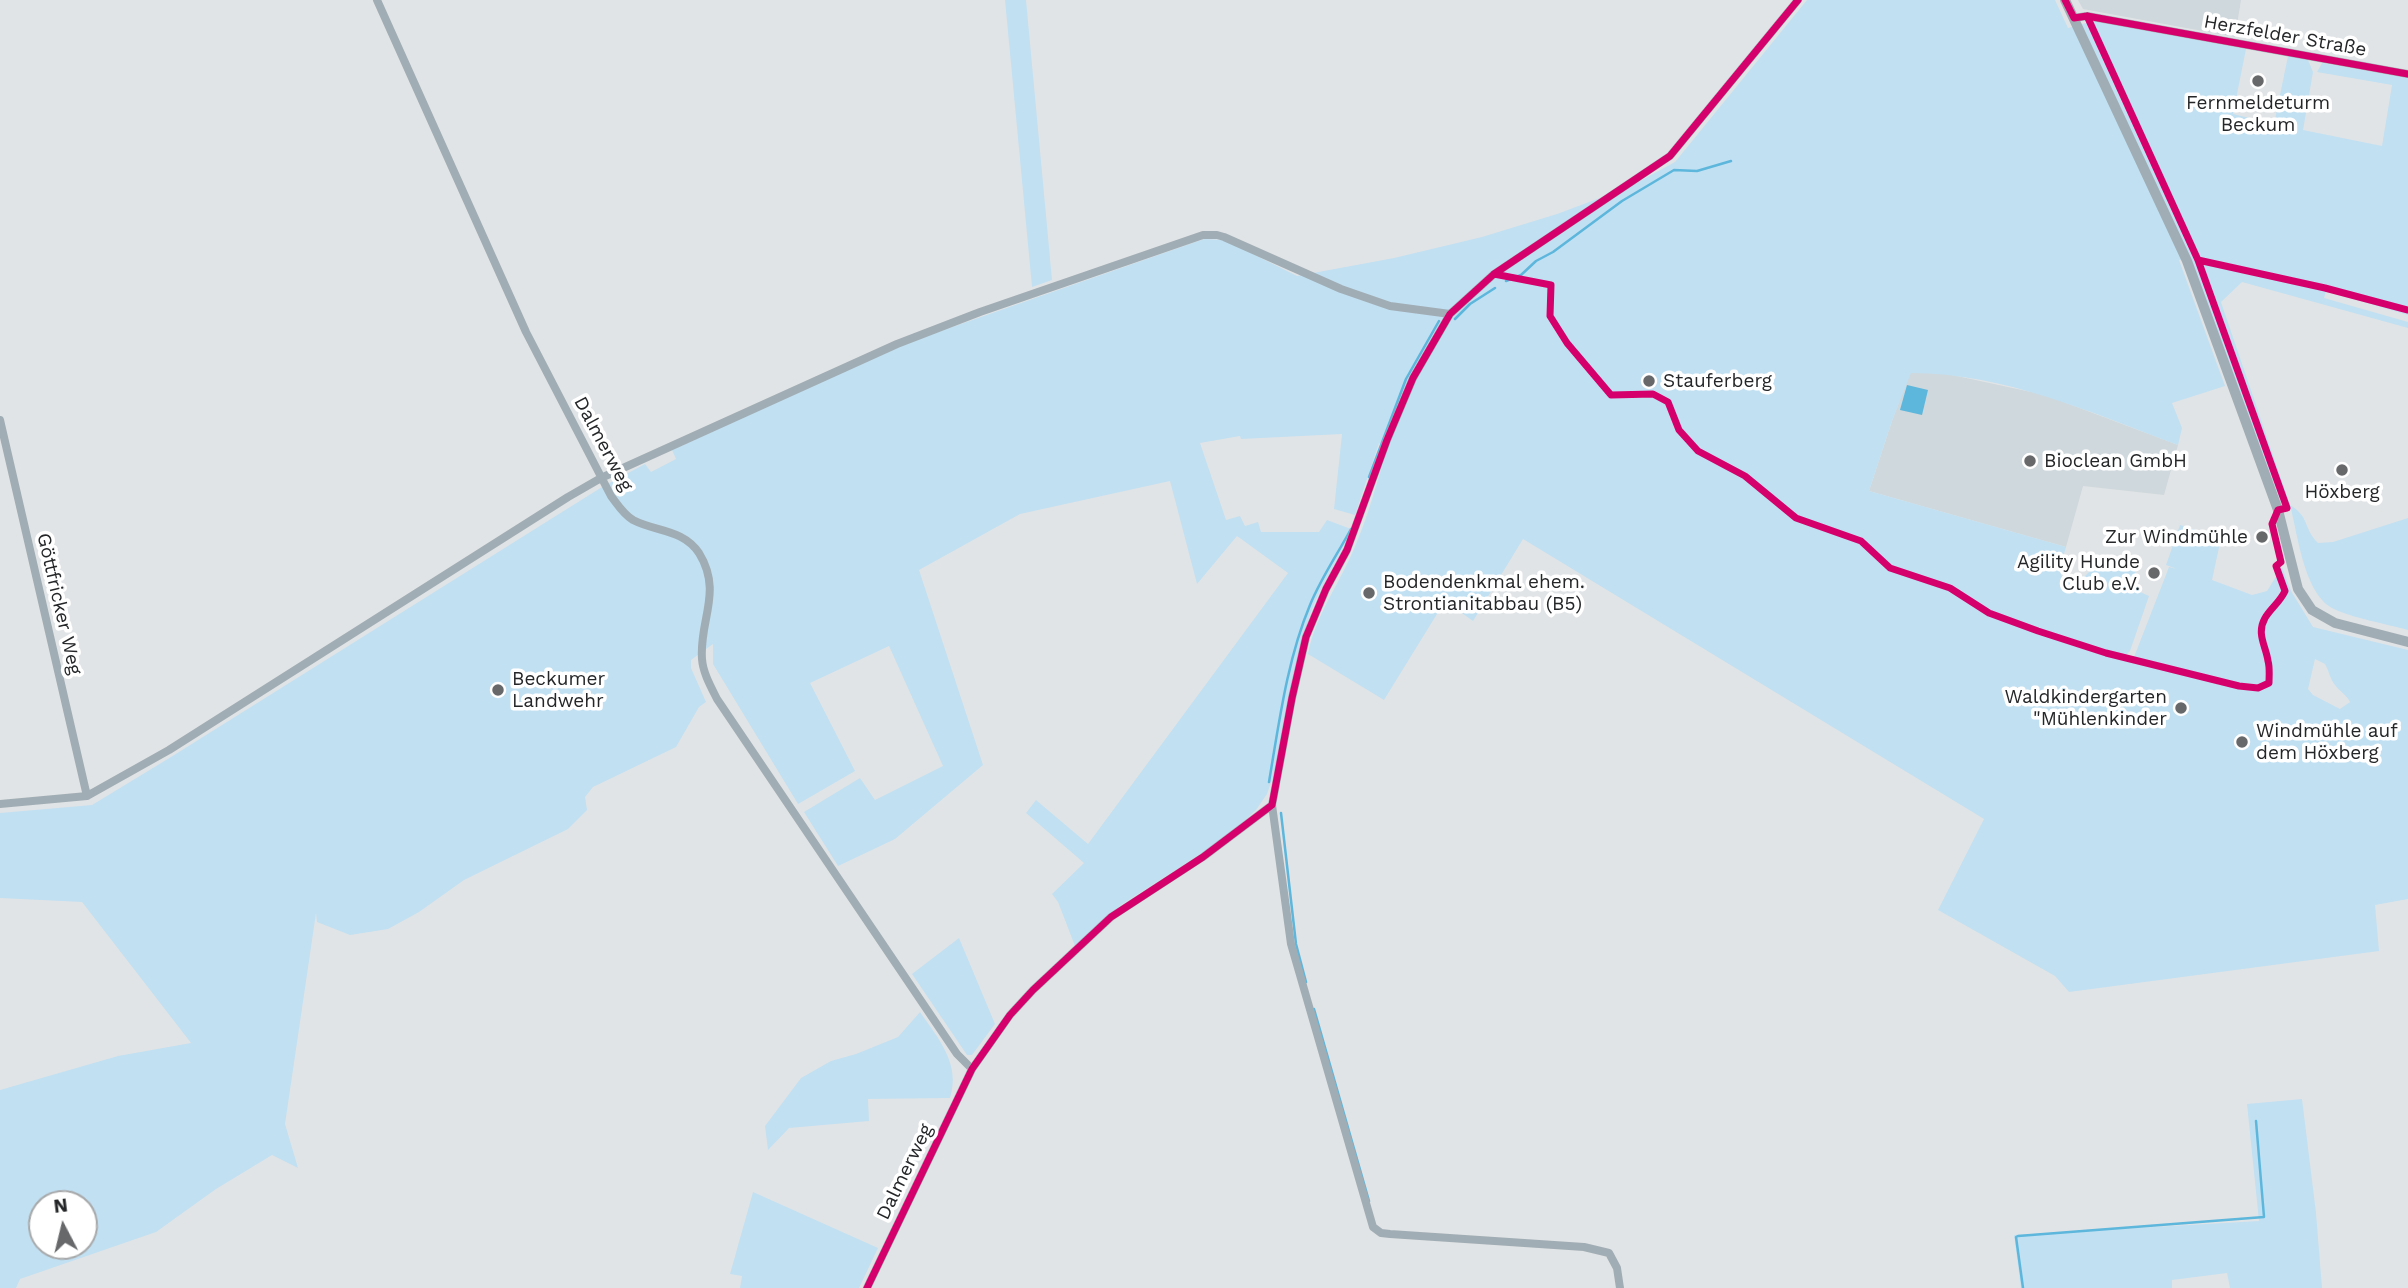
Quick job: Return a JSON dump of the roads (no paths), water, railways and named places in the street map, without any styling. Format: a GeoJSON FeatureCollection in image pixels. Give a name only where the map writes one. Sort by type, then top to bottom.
{"type":"FeatureCollection","features":[{"type":"Feature","properties":{"kind":"street","name":"Dalmerweg"},"geometry":{"type":"LineString","coordinates":[[377,0],[523,324],[601,478],[624,514],[676,533],[697,550],[709,578],[711,593],[702,663],[717,699],[950,1045],[972,1069],[867,1288]]}},
{"type":"Feature","properties":{"kind":"street"},"geometry":{"type":"LineString","coordinates":[[1620,1288],[1617,1268],[1609,1253],[1584,1247],[1390,1234],[1381,1233],[1373,1227],[1291,944],[1272,805],[1306,637],[1326,589],[1347,550],[1413,378],[1450,314],[1494,274],[1670,156],[1798,0]]}},
{"type":"Feature","properties":{"kind":"street"},"geometry":{"type":"LineString","coordinates":[[2065,0],[2187,261],[2278,510],[2298,589],[2312,610],[2335,623],[2408,642]]}},
{"type":"Feature","properties":{"kind":"street","name":"Herzfelder Straße"},"geometry":{"type":"LineString","coordinates":[[2074,18],[2087,16],[2408,74]]}},
{"type":"Feature","properties":{"kind":"street"},"geometry":{"type":"LineString","coordinates":[[0,804],[87,796],[169,750],[601,478],[897,344],[980,312],[1203,236],[1224,237],[1341,289],[1390,306],[1450,314]]}},
{"type":"Feature","properties":{"kind":"street","name":"Göttfricker Weg"},"geometry":{"type":"LineString","coordinates":[[0,420],[87,796]]}},
{"type":"Feature","properties":{"kind":"street"},"geometry":{"type":"LineString","coordinates":[[972,1069],[1020,1003],[1111,917],[1203,857],[1272,805]]}},
{"type":"Feature","properties":{"kind":"water"},"geometry":{"type":"Polygon","coordinates":[[[1907,385],[1928,390],[1922,415],[1900,410],[1907,385]]]}},
{"type":"Feature","properties":{"kind":"waterway"},"geometry":{"type":"LineString","coordinates":[[1506,281],[1521,275],[1536,261],[1553,252],[1622,201],[1674,170],[1697,171],[1731,161]]}},
{"type":"Feature","properties":{"kind":"waterway"},"geometry":{"type":"LineString","coordinates":[[1455,319],[1470,304],[1495,288]]}},
{"type":"Feature","properties":{"kind":"waterway"},"geometry":{"type":"LineString","coordinates":[[1369,477],[1406,379],[1439,321]]}},
{"type":"Feature","properties":{"kind":"waterway"},"geometry":{"type":"LineString","coordinates":[[1269,782],[1285,692],[1302,626],[1319,585],[1351,529]]}},
{"type":"Feature","properties":{"kind":"waterway"},"geometry":{"type":"LineString","coordinates":[[1281,813],[1296,944],[1306,982]]}},
{"type":"Feature","properties":{"kind":"waterway"},"geometry":{"type":"LineString","coordinates":[[1314,1009],[1369,1201]]}},
{"type":"Feature","properties":{"kind":"waterway"},"geometry":{"type":"LineString","coordinates":[[2023,1288],[2018,1236],[2264,1217],[2256,1121]]}},
{"type":"Feature","properties":{"kind":"place","name":"Fernmeldeturm Beckum"},"geometry":{"type":"Point","coordinates":[2258,81]}},
{"type":"Feature","properties":{"kind":"place","name":"Stauferberg"},"geometry":{"type":"Point","coordinates":[1649,381]}},
{"type":"Feature","properties":{"kind":"place","name":"Bioclean GmbH"},"geometry":{"type":"Point","coordinates":[2030,461]}},
{"type":"Feature","properties":{"kind":"place","name":"Höxberg"},"geometry":{"type":"Point","coordinates":[2342,470]}},
{"type":"Feature","properties":{"kind":"place","name":"Zur Windmühle"},"geometry":{"type":"Point","coordinates":[2262,537]}},
{"type":"Feature","properties":{"kind":"place","name":"Agility Hunde Club e.V."},"geometry":{"type":"Point","coordinates":[2154,573]}},
{"type":"Feature","properties":{"kind":"place","name":"Bodendenkmal ehem. Strontianitabbau (B5)"},"geometry":{"type":"Point","coordinates":[1369,593]}},
{"type":"Feature","properties":{"kind":"place","name":"Beckumer Landwehr"},"geometry":{"type":"Point","coordinates":[498,690]}},
{"type":"Feature","properties":{"kind":"place","name":"Waldkindergarten \"Mühlenkinder"},"geometry":{"type":"Point","coordinates":[2181,708]}},
{"type":"Feature","properties":{"kind":"place","name":"Windmühle auf dem Höxberg"},"geometry":{"type":"Point","coordinates":[2242,742]}}]}
